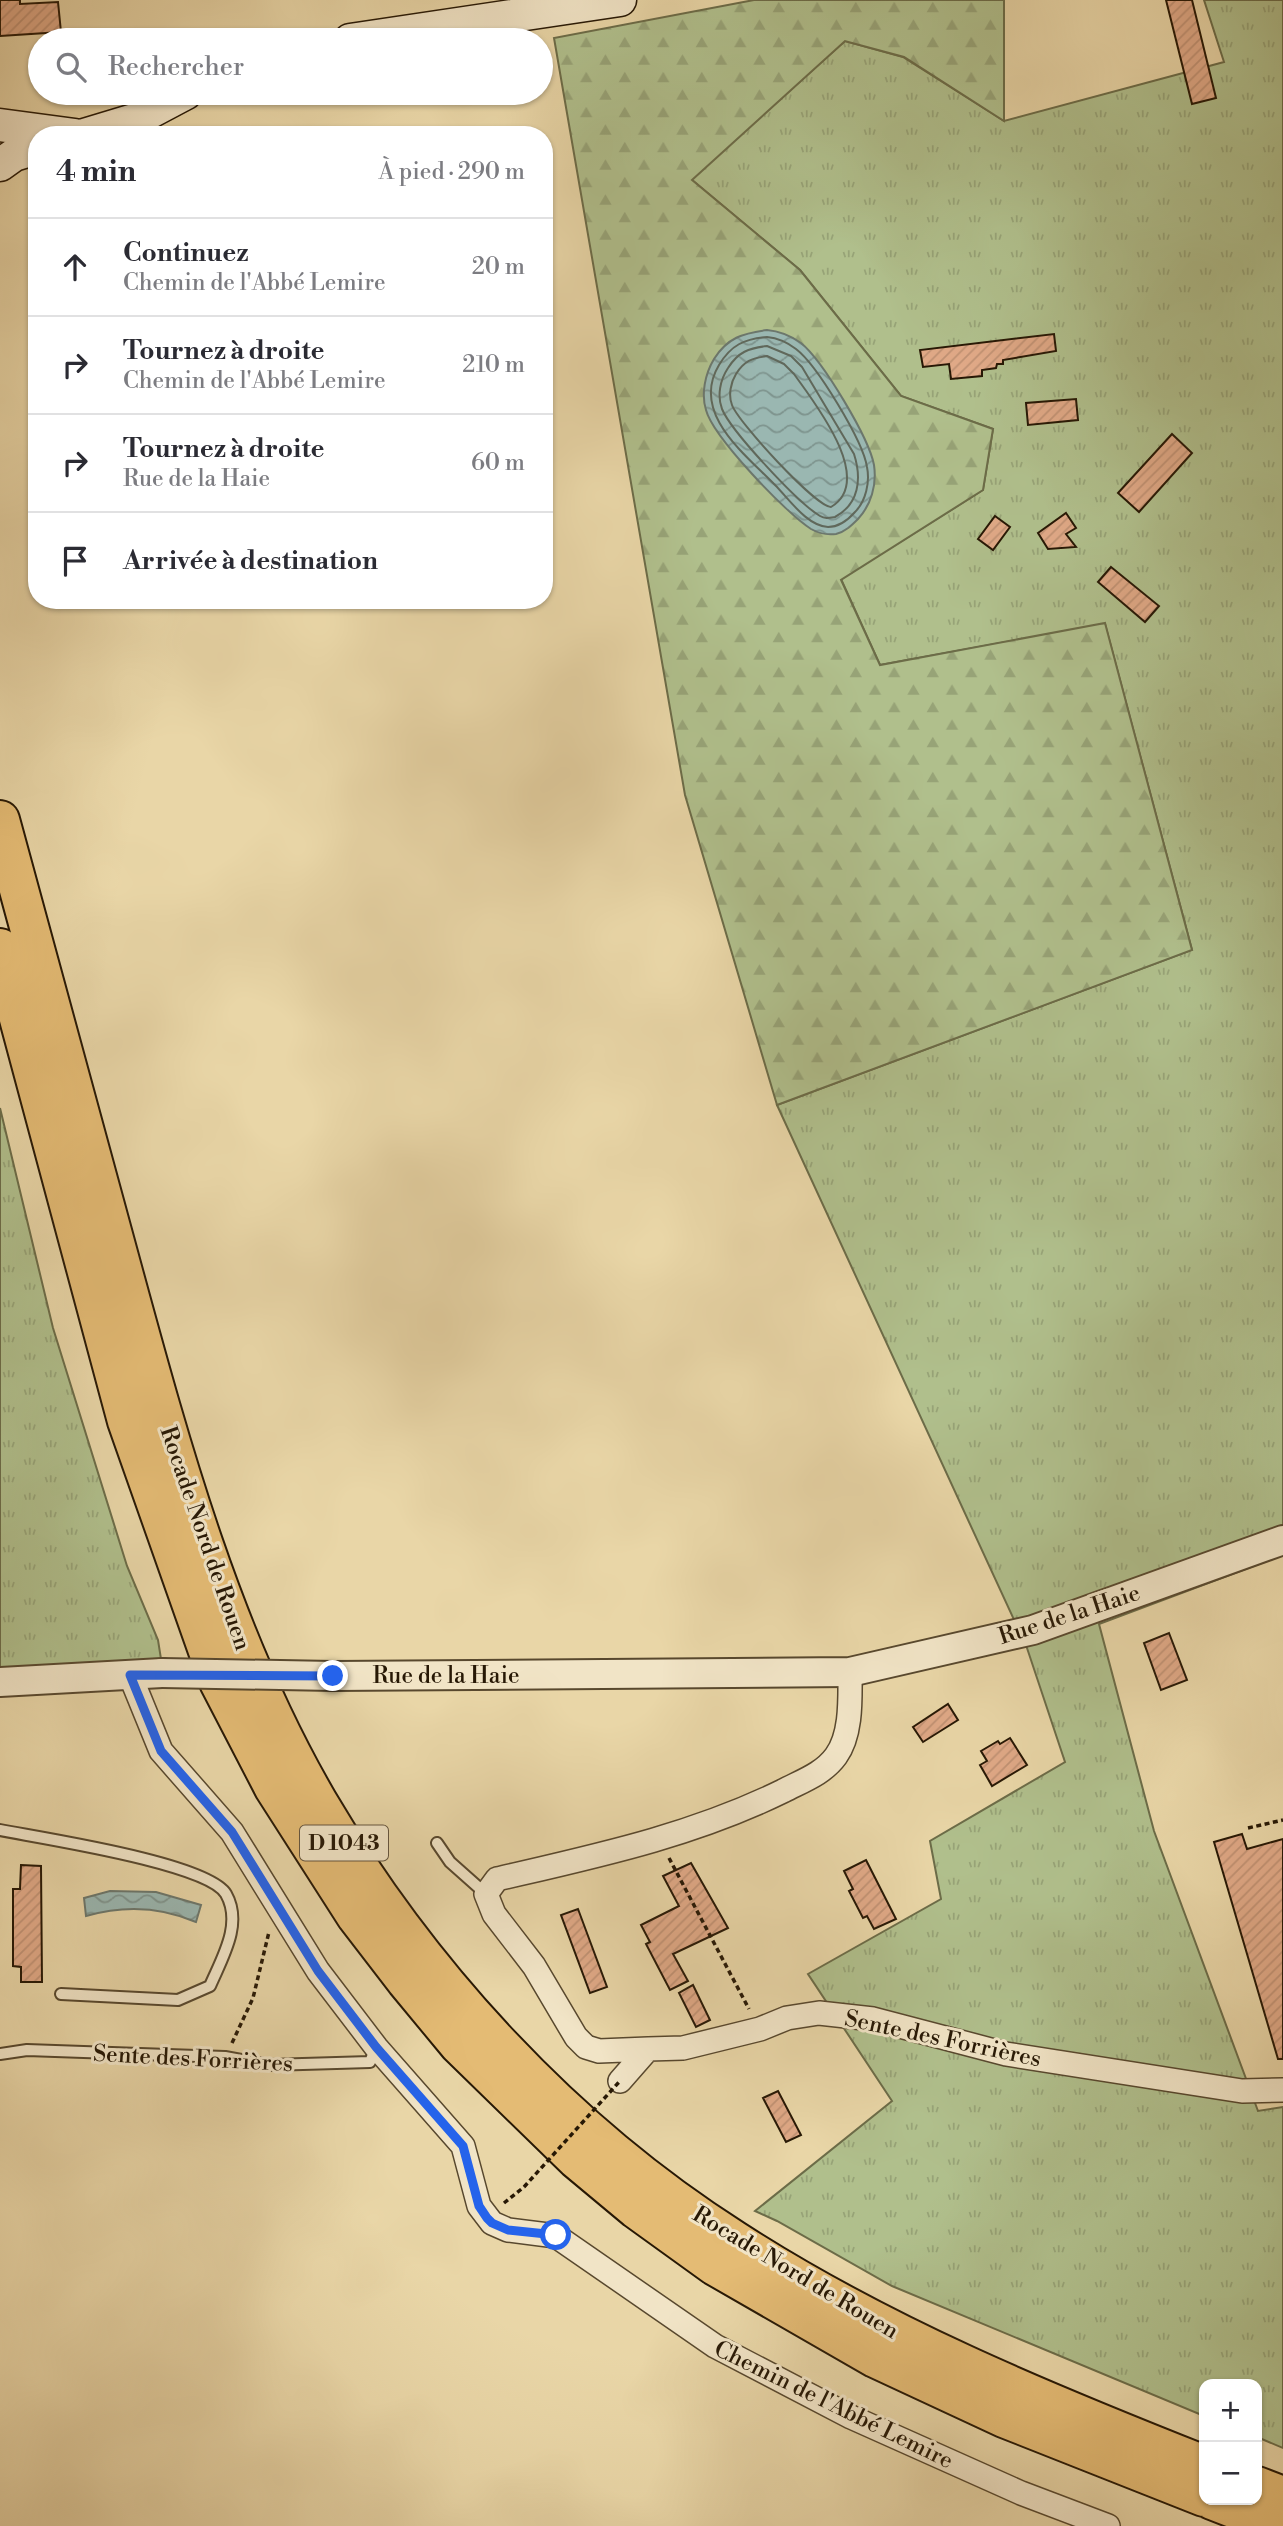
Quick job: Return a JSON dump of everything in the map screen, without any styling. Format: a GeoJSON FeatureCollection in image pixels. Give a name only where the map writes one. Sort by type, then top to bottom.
{"type":"FeatureCollection","features":[{"type":"Feature","properties":{"kind":"highway","name":"Rocade Nord de Rouen"},"geometry":{"type":"LineString","coordinates":[[0,820],[162,1415],[211,1564],[247,1657],[317,1800],[380,1898],[480,2024],[537,2081],[597,2137],[731,2239],[889,2329],[947,2357],[1016,2390],[1199,2463]]}},
{"type":"Feature","properties":{"kind":"highway","name":"Rocade Nord de Rouen"},"geometry":{"type":"LineString","coordinates":[[0,948],[127,1421],[219,1682],[274,1788],[356,1916],[406,1981],[458,2045],[576,2159],[636,2209],[715,2266],[887,2363],[1004,2418],[1199,2495]]}},
{"type":"Feature","properties":{"kind":"highway"},"geometry":{"type":"LineString","coordinates":[[1262,2488],[1283,2496]]}},
{"type":"Feature","properties":{"kind":"highway"},"geometry":{"type":"LineString","coordinates":[[1225,2505],[1279,2526]]}},
{"type":"Feature","properties":{"kind":"main road"},"geometry":{"type":"LineString","coordinates":[[431,28],[620,0]]}},
{"type":"Feature","properties":{"kind":"main road"},"geometry":{"type":"LineString","coordinates":[[114,126],[137,119],[163,105]]}},
{"type":"Feature","properties":{"kind":"main road"},"geometry":{"type":"LineString","coordinates":[[0,125],[28,129]]}},
{"type":"Feature","properties":{"kind":"main road"},"geometry":{"type":"LineString","coordinates":[[0,165],[15,155],[28,151]]}},
{"type":"Feature","properties":{"kind":"street","name":"Rue de la Haie"},"geometry":{"type":"LineString","coordinates":[[0,1682],[162,1673],[333,1676],[850,1672],[1033,1630],[1283,1540]]}},
{"type":"Feature","properties":{"kind":"street"},"geometry":{"type":"LineString","coordinates":[[648,2049],[599,2051],[586,2046],[576,2037],[534,1966],[494,1914],[486,1894],[497,1879],[666,1839],[753,1805],[821,1772],[838,1754],[849,1719],[850,1672]]}},
{"type":"Feature","properties":{"kind":"street","name":"Chemin de l'Abbé Lemire"},"geometry":{"type":"LineString","coordinates":[[130,1675],[161,1751],[232,1832],[318,1971],[376,2047],[463,2146],[479,2206],[492,2223],[508,2230],[556,2235],[727,2353],[851,2417],[1021,2493],[1108,2526]]}},
{"type":"Feature","properties":{"kind":"street","name":"Sente des Forrières"},"geometry":{"type":"LineString","coordinates":[[648,2049],[683,2048],[760,2029],[787,2018],[819,2013],[873,2020],[1006,2054],[1242,2091],[1283,2090]]}},
{"type":"Feature","properties":{"kind":"street"},"geometry":{"type":"LineString","coordinates":[[620,2081],[648,2049]]}},
{"type":"Feature","properties":{"kind":"lane"},"geometry":{"type":"LineString","coordinates":[[0,1830],[203,1876],[226,1893],[233,1922],[228,1945],[210,1986],[178,2000],[61,1994]]}},
{"type":"Feature","properties":{"kind":"lane"},"geometry":{"type":"LineString","coordinates":[[436,1843],[450,1862],[486,1894]]}},
{"type":"Feature","properties":{"kind":"lane","name":"Sente des Forrières"},"geometry":{"type":"LineString","coordinates":[[0,2054],[27,2050],[225,2057],[269,2065],[370,2062],[376,2047]]}},
{"type":"Feature","properties":{"kind":"path"},"geometry":{"type":"LineString","coordinates":[[1248,1828],[1283,1820]]}},
{"type":"Feature","properties":{"kind":"path"},"geometry":{"type":"LineString","coordinates":[[666,1839],[669,1862],[760,2029]]}},
{"type":"Feature","properties":{"kind":"path"},"geometry":{"type":"LineString","coordinates":[[225,2057],[253,1998],[269,1931],[267,1919]]}},
{"type":"Feature","properties":{"kind":"path"},"geometry":{"type":"LineString","coordinates":[[524,2187],[620,2081]]}},
{"type":"Feature","properties":{"kind":"green space"},"geometry":{"type":"Polygon","coordinates":[[[754,0],[1004,0],[1004,121],[904,57],[845,41],[692,180],[800,270],[901,396],[993,429],[983,490],[841,580],[880,665],[1105,623],[1192,950],[777,1105],[685,795],[554,38],[754,0]]]}},
{"type":"Feature","properties":{"kind":"green space"},"geometry":{"type":"Polygon","coordinates":[[[1204,0],[1283,0],[1283,1555],[1099,1624],[1154,1831],[1258,2111],[1283,2107],[1283,2448],[1262,2439],[1262,2379],[1199,2379],[1199,2414],[892,2286],[755,2211],[892,2101],[808,1974],[941,1899],[930,1841],[1065,1762],[1027,1648],[777,1105],[1192,950],[1105,624],[880,665],[841,579],[983,490],[993,429],[901,396],[800,270],[691,179],[845,41],[903,57],[1004,121],[1224,62],[1204,0]]]}},
{"type":"Feature","properties":{"kind":"green space"},"geometry":{"type":"Polygon","coordinates":[[[0,1108],[53,1328],[127,1566],[158,1640],[164,1678],[0,1691],[0,1108]]]}},
{"type":"Feature","properties":{"kind":"water"},"geometry":{"type":"Polygon","coordinates":[[[767,330],[793,338],[810,352],[844,401],[870,453],[875,480],[870,501],[858,519],[839,533],[826,534],[814,530],[785,508],[736,456],[706,410],[706,378],[719,352],[736,338],[767,330]]]}},
{"type":"Feature","properties":{"kind":"water"},"geometry":{"type":"Polygon","coordinates":[[[110,1891],[156,1892],[201,1905],[196,1922],[169,1913],[141,1909],[114,1910],[86,1916],[84,1898],[110,1891]]]}},
{"type":"Feature","properties":{"kind":"building"},"geometry":{"type":"Polygon","coordinates":[[[0,0],[20,0],[20,4],[58,2],[61,28],[28,28],[28,34],[0,36],[0,0]]]}},
{"type":"Feature","properties":{"kind":"building"},"geometry":{"type":"Polygon","coordinates":[[[1166,0],[1192,0],[1216,98],[1192,104],[1166,0]]]}},
{"type":"Feature","properties":{"kind":"building"},"geometry":{"type":"Polygon","coordinates":[[[1054,334],[1056,351],[1003,360],[1003,364],[997,364],[996,368],[982,370],[982,376],[951,379],[949,364],[923,367],[920,350],[1054,334]]]}},
{"type":"Feature","properties":{"kind":"building"},"geometry":{"type":"Polygon","coordinates":[[[1076,399],[1078,420],[1028,425],[1026,403],[1076,399]]]}},
{"type":"Feature","properties":{"kind":"building"},"geometry":{"type":"Polygon","coordinates":[[[1172,434],[1192,453],[1139,512],[1118,493],[1172,434]]]}},
{"type":"Feature","properties":{"kind":"building"},"geometry":{"type":"Polygon","coordinates":[[[1066,513],[1076,528],[1066,534],[1076,547],[1048,549],[1038,533],[1066,513]]]}},
{"type":"Feature","properties":{"kind":"building"},"geometry":{"type":"Polygon","coordinates":[[[995,516],[1010,527],[993,550],[978,539],[995,516]]]}},
{"type":"Feature","properties":{"kind":"building"},"geometry":{"type":"Polygon","coordinates":[[[1111,567],[1159,606],[1145,622],[1098,582],[1111,567]]]}},
{"type":"Feature","properties":{"kind":"building"},"geometry":{"type":"Polygon","coordinates":[[[1169,1633],[1187,1680],[1161,1690],[1144,1643],[1169,1633]]]}},
{"type":"Feature","properties":{"kind":"building"},"geometry":{"type":"Polygon","coordinates":[[[948,1704],[958,1720],[923,1742],[913,1727],[948,1704]]]}},
{"type":"Feature","properties":{"kind":"building"},"geometry":{"type":"Polygon","coordinates":[[[1010,1738],[1027,1765],[992,1786],[980,1765],[987,1761],[981,1751],[998,1741],[1000,1744],[1010,1738]]]}},
{"type":"Feature","properties":{"kind":"building"},"geometry":{"type":"Polygon","coordinates":[[[1242,1834],[1247,1849],[1283,1839],[1283,2059],[1278,2059],[1214,1842],[1242,1834]]]}},
{"type":"Feature","properties":{"kind":"building"},"geometry":{"type":"Polygon","coordinates":[[[866,1860],[896,1919],[874,1929],[867,1916],[863,1918],[849,1891],[853,1889],[844,1871],[866,1860]]]}},
{"type":"Feature","properties":{"kind":"building"},"geometry":{"type":"Polygon","coordinates":[[[691,1863],[728,1928],[673,1954],[688,1981],[670,1990],[646,1944],[650,1942],[641,1925],[679,1906],[663,1876],[691,1863]]]}},
{"type":"Feature","properties":{"kind":"building"},"geometry":{"type":"Polygon","coordinates":[[[21,1865],[41,1866],[42,1982],[21,1982],[21,1967],[13,1966],[13,1889],[20,1889],[21,1865]]]}},
{"type":"Feature","properties":{"kind":"building"},"geometry":{"type":"Polygon","coordinates":[[[578,1909],[607,1987],[590,1993],[561,1915],[578,1909]]]}},
{"type":"Feature","properties":{"kind":"building"},"geometry":{"type":"Polygon","coordinates":[[[693,1985],[710,2020],[696,2027],[679,1993],[693,1985]]]}},
{"type":"Feature","properties":{"kind":"building"},"geometry":{"type":"Polygon","coordinates":[[[778,2091],[801,2135],[786,2142],[763,2098],[778,2091]]]}},
{"type":"Feature","properties":{"kind":"route"},"geometry":{"type":"LineString","coordinates":[[333,1676],[162,1673],[130,1675],[148,1725],[161,1751],[176,1772],[232,1832],[259,1871],[318,1971],[376,2047],[448,2124],[463,2146],[479,2206],[487,2218],[508,2230],[556,2235]]}}]}
